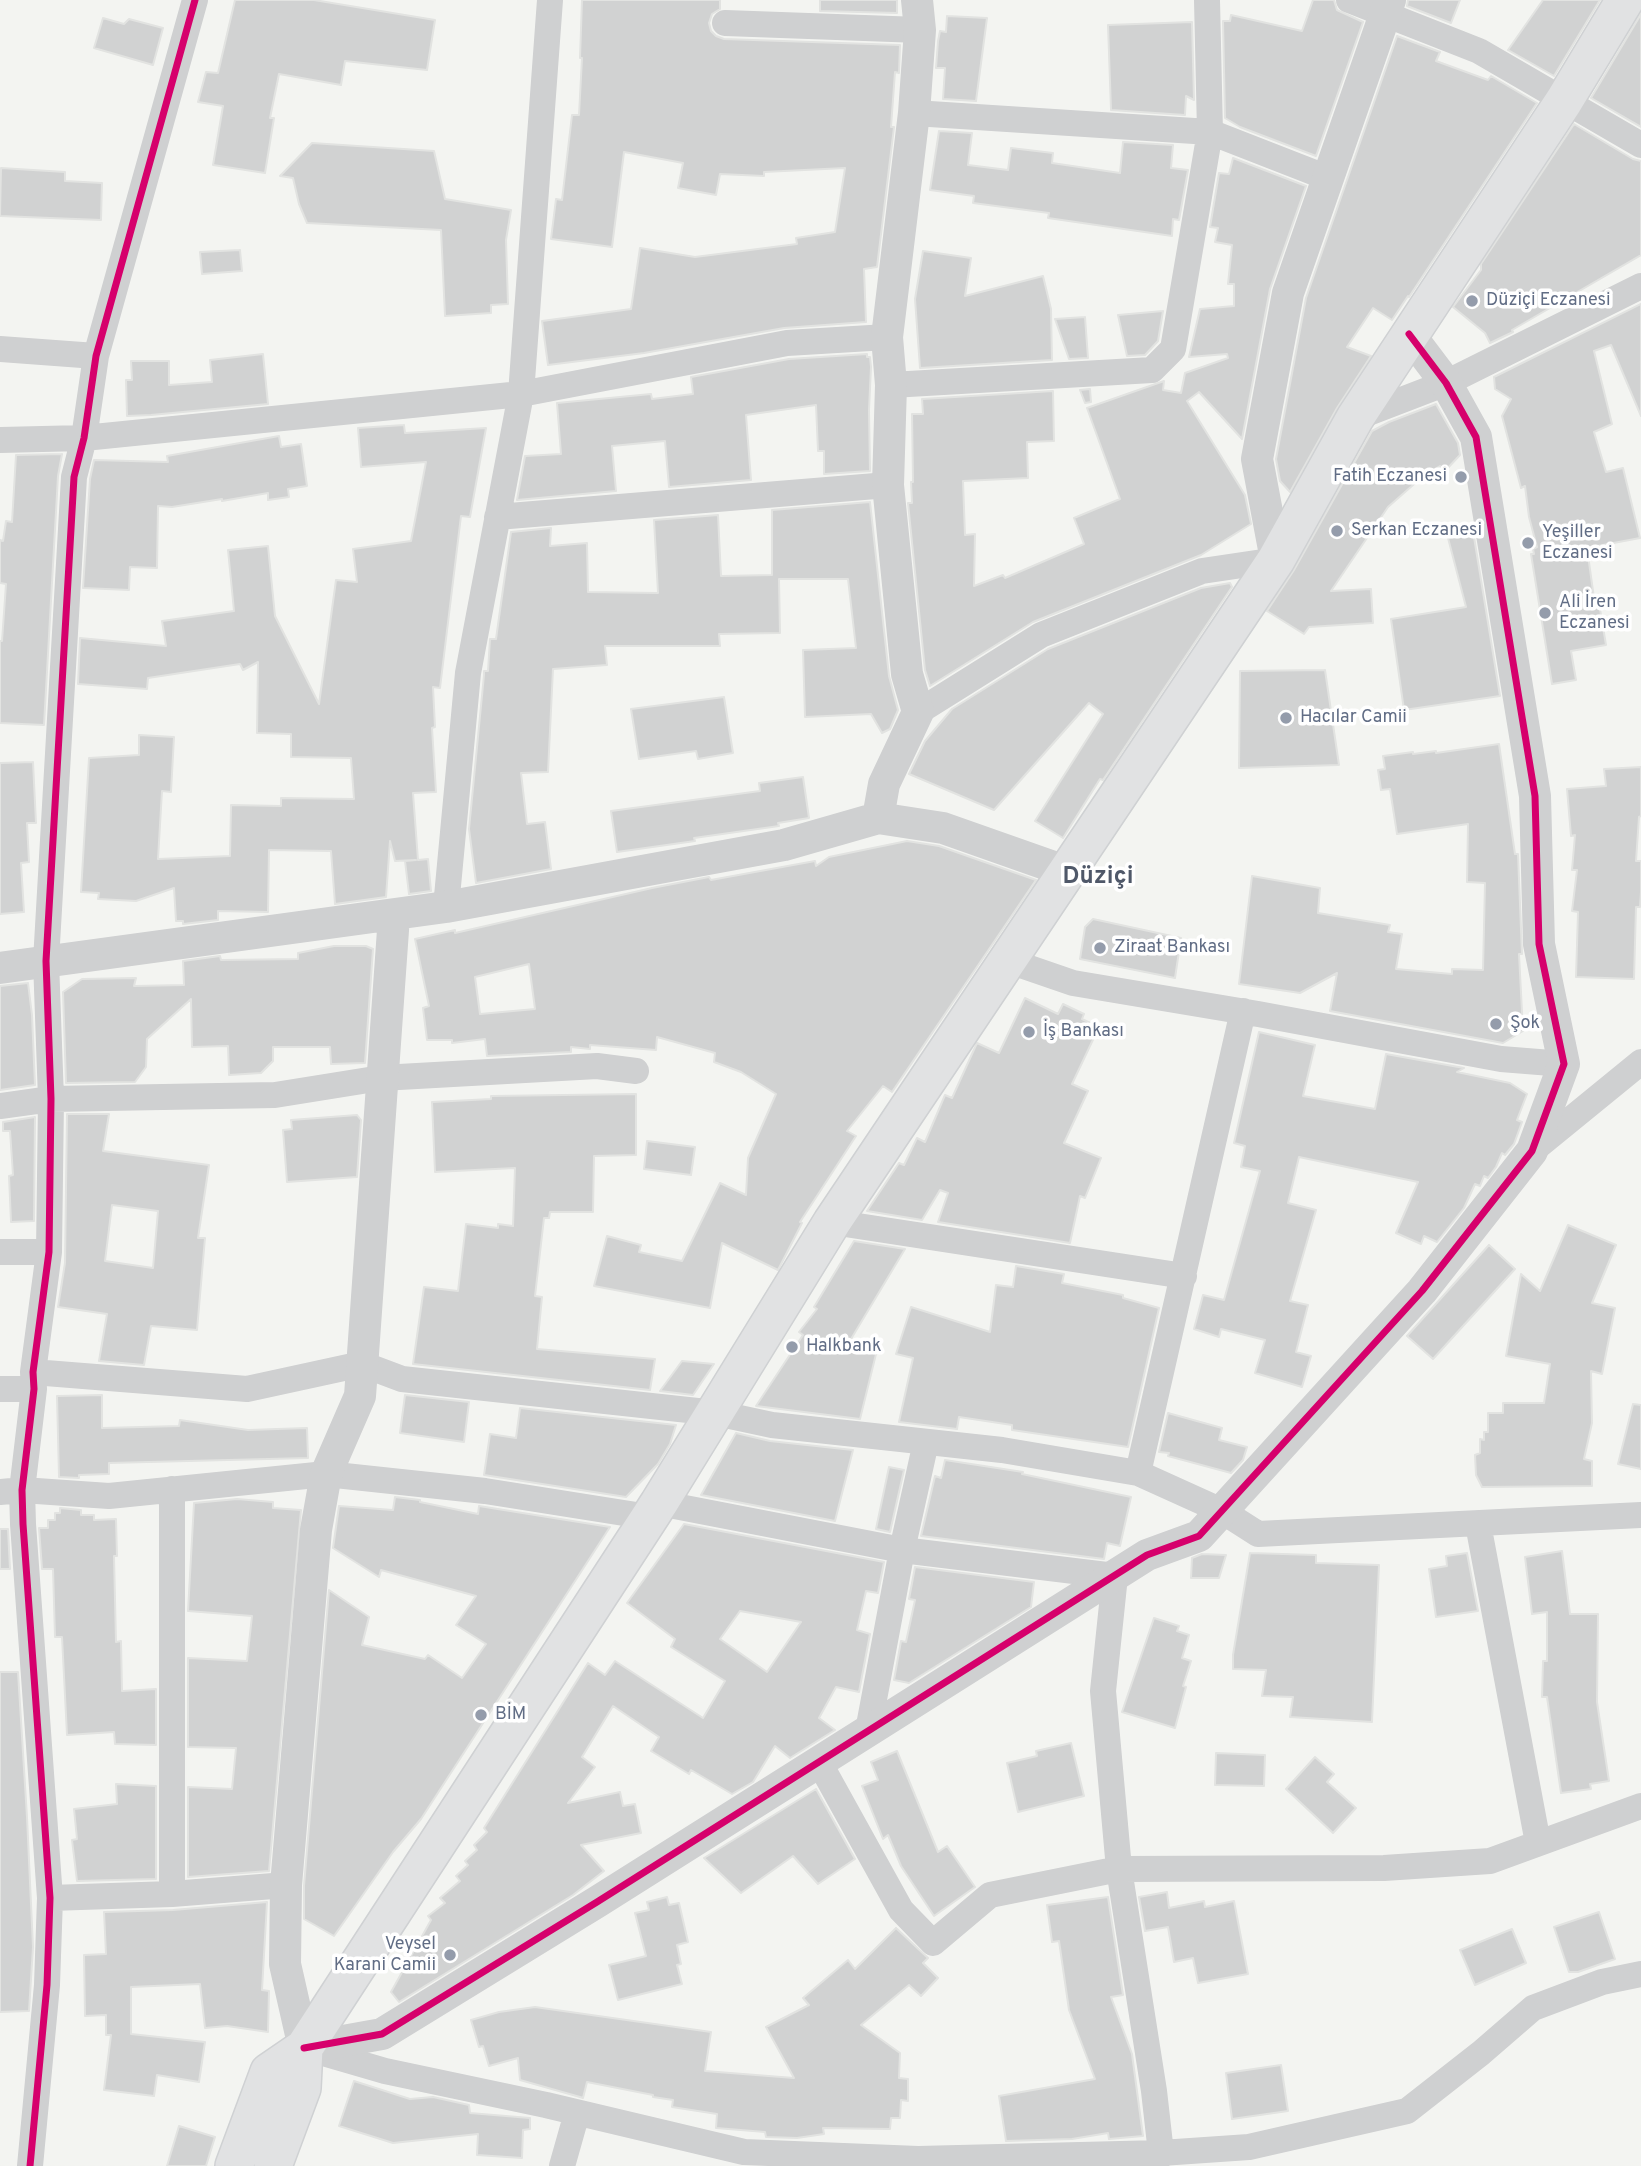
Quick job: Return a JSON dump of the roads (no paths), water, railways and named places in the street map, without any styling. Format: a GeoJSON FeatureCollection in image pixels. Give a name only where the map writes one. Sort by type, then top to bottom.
{"type":"FeatureCollection","features":[{"type":"Feature","properties":{"kind":"main road"},"geometry":{"type":"LineString","coordinates":[[234,2166],[269,2071],[304,2048],[654,1510],[832,1222],[1276,561],[1355,418],[1564,101],[1625,0]]}},
{"type":"Feature","properties":{"kind":"main road"},"geometry":{"type":"LineString","coordinates":[[273,2166],[302,2088],[304,2048]]}},
{"type":"Feature","properties":{"kind":"street"},"geometry":{"type":"LineString","coordinates":[[30,2166],[47,1985],[50,1898],[24,1551],[11,1491],[34,1380],[49,1252],[51,1099],[46,961],[74,477],[84,438],[96,356],[195,0]]}},
{"type":"Feature","properties":{"kind":"street"},"geometry":{"type":"LineString","coordinates":[[446,907],[468,673],[522,394],[550,0]]}},
{"type":"Feature","properties":{"kind":"street"},"geometry":{"type":"LineString","coordinates":[[891,385],[1152,370],[1173,349],[1210,132],[1207,0]]}},
{"type":"Feature","properties":{"kind":"street"},"geometry":{"type":"LineString","coordinates":[[1349,0],[1388,7],[1479,51],[1641,145]]}},
{"type":"Feature","properties":{"kind":"street"},"geometry":{"type":"LineString","coordinates":[[878,817],[884,784],[918,712],[1041,635],[1202,571],[1276,561],[1257,459],[1288,293],[1388,7]]}},
{"type":"Feature","properties":{"kind":"street"},"geometry":{"type":"LineString","coordinates":[[725,23],[918,15],[914,113],[887,337],[891,385],[888,485],[907,674],[918,712]]}},
{"type":"Feature","properties":{"kind":"street"},"geometry":{"type":"LineString","coordinates":[[914,113],[1210,132],[1328,178]]}},
{"type":"Feature","properties":{"kind":"street"},"geometry":{"type":"LineString","coordinates":[[1355,418],[1446,383],[1641,286]]}},
{"type":"Feature","properties":{"kind":"street"},"geometry":{"type":"LineString","coordinates":[[1409,334],[1446,383],[1476,437],[1535,796],[1539,944],[1564,1064],[1531,1151]]}},
{"type":"Feature","properties":{"kind":"street"},"geometry":{"type":"LineString","coordinates":[[0,440],[84,438],[522,394],[787,343],[887,337]]}},
{"type":"Feature","properties":{"kind":"street"},"geometry":{"type":"LineString","coordinates":[[0,349],[96,356]]}},
{"type":"Feature","properties":{"kind":"street"},"geometry":{"type":"LineString","coordinates":[[497,517],[888,485]]}},
{"type":"Feature","properties":{"kind":"street"},"geometry":{"type":"LineString","coordinates":[[0,968],[394,916],[784,845],[878,817],[943,828],[1068,872]]}},
{"type":"Feature","properties":{"kind":"street"},"geometry":{"type":"LineString","coordinates":[[304,2048],[285,1964],[286,1885],[316,1530],[326,1474],[359,1396],[394,916]]}},
{"type":"Feature","properties":{"kind":"street"},"geometry":{"type":"LineString","coordinates":[[1009,961],[1073,983],[1243,1011],[1501,1059],[1564,1064]]}},
{"type":"Feature","properties":{"kind":"street"},"geometry":{"type":"LineString","coordinates":[[1138,1473],[1243,1011]]}},
{"type":"Feature","properties":{"kind":"street"},"geometry":{"type":"LineString","coordinates":[[304,2048],[382,2034],[1147,1555],[1199,1536],[1422,1292],[1531,1151],[1641,1062]]}},
{"type":"Feature","properties":{"kind":"street"},"geometry":{"type":"LineString","coordinates":[[0,1106],[51,1099],[275,1095],[381,1078],[597,1066],[636,1071]]}},
{"type":"Feature","properties":{"kind":"street"},"geometry":{"type":"LineString","coordinates":[[832,1222],[1184,1276]]}},
{"type":"Feature","properties":{"kind":"street"},"geometry":{"type":"LineString","coordinates":[[0,1252],[49,1252]]}},
{"type":"Feature","properties":{"kind":"street"},"geometry":{"type":"LineString","coordinates":[[0,1389],[34,1380],[247,1389],[362,1364],[401,1379],[716,1413],[772,1425],[1002,1450],[1138,1473],[1222,1511],[1258,1534],[1641,1515]]}},
{"type":"Feature","properties":{"kind":"street"},"geometry":{"type":"LineString","coordinates":[[868,1731],[902,1550],[926,1442]]}},
{"type":"Feature","properties":{"kind":"street"},"geometry":{"type":"LineString","coordinates":[[11,1491],[109,1496],[326,1474],[654,1510],[902,1550],[1115,1576]]}},
{"type":"Feature","properties":{"kind":"street"},"geometry":{"type":"LineString","coordinates":[[172,1489],[172,1894]]}},
{"type":"Feature","properties":{"kind":"street"},"geometry":{"type":"LineString","coordinates":[[1478,1524],[1538,1843]]}},
{"type":"Feature","properties":{"kind":"street"},"geometry":{"type":"LineString","coordinates":[[1115,1576],[1103,1691],[1119,1869],[1154,2091],[1158,2160]]}},
{"type":"Feature","properties":{"kind":"street"},"geometry":{"type":"LineString","coordinates":[[819,1762],[901,1910],[933,1943],[990,1895],[1119,1869],[1384,1868],[1490,1861],[1641,1806]]}},
{"type":"Feature","properties":{"kind":"street"},"geometry":{"type":"LineString","coordinates":[[50,1898],[172,1894],[286,1885]]}},
{"type":"Feature","properties":{"kind":"street"},"geometry":{"type":"LineString","coordinates":[[304,2048],[385,2071],[744,2152],[918,2160],[1158,2160],[1250,2147],[1407,2111],[1533,2008],[1602,1982],[1641,1974]]}},
{"type":"Feature","properties":{"kind":"street"},"geometry":{"type":"LineString","coordinates":[[562,2166],[577,2113]]}},
{"type":"Feature","properties":{"kind":"place","name":"Düziçi Eczanesi"},"geometry":{"type":"Point","coordinates":[1472,301]}},
{"type":"Feature","properties":{"kind":"place","name":"Fatih Eczanesi"},"geometry":{"type":"Point","coordinates":[1461,477]}},
{"type":"Feature","properties":{"kind":"place","name":"Serkan Eczanesi"},"geometry":{"type":"Point","coordinates":[1337,531]}},
{"type":"Feature","properties":{"kind":"place","name":"Yeşiller Eczanesi"},"geometry":{"type":"Point","coordinates":[1528,543]}},
{"type":"Feature","properties":{"kind":"place","name":"Ali İren Eczanesi"},"geometry":{"type":"Point","coordinates":[1545,613]}},
{"type":"Feature","properties":{"kind":"place","name":"Hacılar Camii"},"geometry":{"type":"Point","coordinates":[1286,718]}},
{"type":"Feature","properties":{"kind":"place","name":"Ziraat Bankası"},"geometry":{"type":"Point","coordinates":[1100,948]}},
{"type":"Feature","properties":{"kind":"place","name":"Şok"},"geometry":{"type":"Point","coordinates":[1496,1024]}},
{"type":"Feature","properties":{"kind":"place","name":"İş Bankası"},"geometry":{"type":"Point","coordinates":[1029,1032]}},
{"type":"Feature","properties":{"kind":"place","name":"Halkbank"},"geometry":{"type":"Point","coordinates":[792,1347]}},
{"type":"Feature","properties":{"kind":"place","name":"BİM"},"geometry":{"type":"Point","coordinates":[481,1715]}},
{"type":"Feature","properties":{"kind":"place","name":"Veysel Karani Camii"},"geometry":{"type":"Point","coordinates":[450,1955]}},
{"type":"Feature","properties":{"kind":"district","name":"Düziçi"},"geometry":{"type":"Point","coordinates":[1098,878]}}]}
